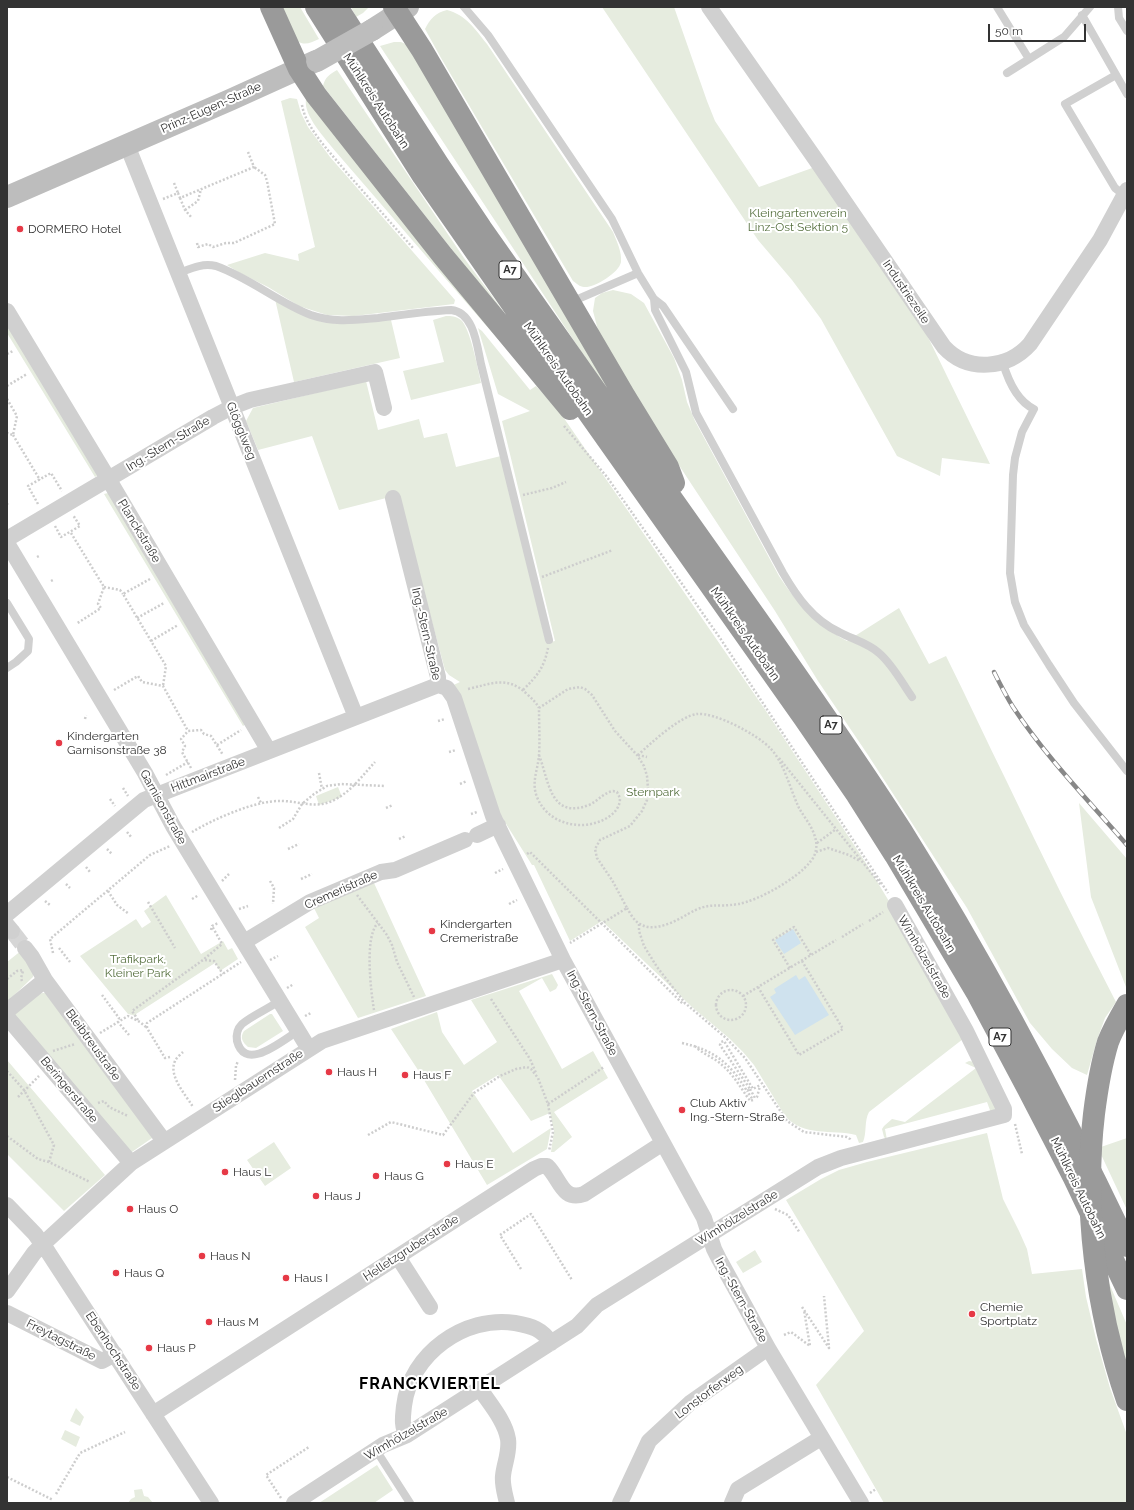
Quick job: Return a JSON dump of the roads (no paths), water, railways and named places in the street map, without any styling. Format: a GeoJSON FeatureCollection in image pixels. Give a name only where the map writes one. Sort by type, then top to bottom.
{"type":"FeatureCollection","features":[{"type":"Feature","properties":{"kind":"highway"},"geometry":{"type":"LineString","coordinates":[[271,7],[308,65],[316,95],[370,165],[550,386],[579,419],[616,452]]}},
{"type":"Feature","properties":{"kind":"highway","name":"Mühlkreis Autobahn"},"geometry":{"type":"LineString","coordinates":[[316,7],[423,176],[548,356],[804,718],[857,795],[895,854],[978,995],[1028,1088],[1074,1178],[1127,1289]]}},
{"type":"Feature","properties":{"kind":"highway","name":"Mühlkreis Autobahn"},"geometry":{"type":"LineString","coordinates":[[337,7],[438,164],[559,340],[692,526],[863,773],[936,887],[1003,1003],[1101,1192],[1127,1246]]}},
{"type":"Feature","properties":{"kind":"highway"},"geometry":{"type":"LineString","coordinates":[[400,9],[422,50],[668,467],[692,526]]}},
{"type":"Feature","properties":{"kind":"highway"},"geometry":{"type":"LineString","coordinates":[[1127,1004],[1108,1043],[1099,1080],[1092,1129],[1090,1179],[1092,1234],[1097,1272],[1112,1350],[1127,1400]]}},
{"type":"Feature","properties":{"kind":"main road","name":"Prinz-Eugen-Straße"},"geometry":{"type":"LineString","coordinates":[[7,196],[308,65],[372,30],[400,9]]}},
{"type":"Feature","properties":{"kind":"street","name":"Industriezeile"},"geometry":{"type":"LineString","coordinates":[[709,7],[944,347],[952,355],[969,363],[990,365],[1003,363],[1019,355],[1030,344],[1100,240],[1126,193]]}},
{"type":"Feature","properties":{"kind":"street","name":"Glögglweg"},"geometry":{"type":"LineString","coordinates":[[127,145],[356,717]]}},
{"type":"Feature","properties":{"kind":"street","name":"Planckstraße"},"geometry":{"type":"LineString","coordinates":[[7,311],[269,751]]}},
{"type":"Feature","properties":{"kind":"street","name":"Ing.-Stern-Straße"},"geometry":{"type":"LineString","coordinates":[[7,539],[232,407],[250,400],[375,372],[384,408]]}},
{"type":"Feature","properties":{"kind":"street","name":"Ing.-Stern-Straße"},"geometry":{"type":"LineString","coordinates":[[393,498],[438,678],[438,686],[446,688],[454,698],[498,825],[563,960],[704,1218],[716,1254],[820,1438],[861,1503]]}},
{"type":"Feature","properties":{"kind":"street","name":"Garnisonstraße"},"geometry":{"type":"LineString","coordinates":[[7,543],[141,767],[173,826],[309,1049]]}},
{"type":"Feature","properties":{"kind":"street","name":"Hittmairstraße"},"geometry":{"type":"LineString","coordinates":[[7,914],[137,805],[156,795],[438,686]]}},
{"type":"Feature","properties":{"kind":"street","name":"Cremeristraße"},"geometry":{"type":"LineString","coordinates":[[244,942],[310,902],[381,872],[395,870],[498,825]]}},
{"type":"Feature","properties":{"kind":"street","name":"Wimhölzelstraße"},"geometry":{"type":"LineString","coordinates":[[288,1500],[383,1445],[407,1435],[576,1326],[598,1305],[823,1164],[851,1155],[995,1119],[1005,1114],[1004,1109],[966,1031],[895,905]]}},
{"type":"Feature","properties":{"kind":"street","name":"Bleibtreustraße"},"geometry":{"type":"LineString","coordinates":[[25,948],[45,980],[164,1142]]}},
{"type":"Feature","properties":{"kind":"street","name":"Stieglbauernstraße"},"geometry":{"type":"LineString","coordinates":[[7,1291],[34,1253],[131,1162],[322,1041],[563,960]]}},
{"type":"Feature","properties":{"kind":"street"},"geometry":{"type":"LineString","coordinates":[[7,1011],[45,980]]}},
{"type":"Feature","properties":{"kind":"street","name":"Beringerstraße"},"geometry":{"type":"LineString","coordinates":[[7,1017],[131,1162]]}},
{"type":"Feature","properties":{"kind":"street","name":"Helletzgruberstraße"},"geometry":{"type":"LineString","coordinates":[[153,1414],[534,1169],[541,1166],[547,1166],[570,1196],[577,1196],[584,1194],[663,1143]]}},
{"type":"Feature","properties":{"kind":"street","name":"Ebenhochstraße"},"geometry":{"type":"LineString","coordinates":[[9,1211],[35,1234],[43,1244],[211,1503]]}},
{"type":"Feature","properties":{"kind":"street"},"geometry":{"type":"LineString","coordinates":[[398,1257],[430,1307]]}},
{"type":"Feature","properties":{"kind":"street","name":"Freytagstraße"},"geometry":{"type":"LineString","coordinates":[[7,1313],[102,1361],[115,1354]]}},
{"type":"Feature","properties":{"kind":"street"},"geometry":{"type":"LineString","coordinates":[[407,1435],[403,1429],[404,1401],[413,1376],[428,1355],[449,1338],[465,1329],[484,1323],[509,1322],[522,1324],[539,1330],[545,1333],[551,1343]]}},
{"type":"Feature","properties":{"kind":"street","name":"Lonstorferweg"},"geometry":{"type":"LineString","coordinates":[[620,1503],[649,1441],[690,1403],[768,1348]]}},
{"type":"Feature","properties":{"kind":"street"},"geometry":{"type":"LineString","coordinates":[[480,1388],[503,1424],[508,1439],[507,1456],[503,1476],[507,1503]]}},
{"type":"Feature","properties":{"kind":"street"},"geometry":{"type":"LineString","coordinates":[[732,1503],[738,1489],[820,1438]]}},
{"type":"Feature","properties":{"kind":"lane"},"geometry":{"type":"LineString","coordinates":[[464,7],[488,35],[612,219],[638,273],[654,299],[663,306],[733,409]]}},
{"type":"Feature","properties":{"kind":"lane"},"geometry":{"type":"LineString","coordinates":[[997,7],[1029,59]]}},
{"type":"Feature","properties":{"kind":"lane"},"geometry":{"type":"LineString","coordinates":[[1007,73],[1064,37],[1090,7]]}},
{"type":"Feature","properties":{"kind":"lane"},"geometry":{"type":"LineString","coordinates":[[1118,7],[1119,18],[1127,31]]}},
{"type":"Feature","properties":{"kind":"lane"},"geometry":{"type":"LineString","coordinates":[[1082,15],[1127,94]]}},
{"type":"Feature","properties":{"kind":"lane"},"geometry":{"type":"LineString","coordinates":[[1116,75],[1065,104],[1106,175],[1115,188],[1126,193]]}},
{"type":"Feature","properties":{"kind":"lane"},"geometry":{"type":"LineString","coordinates":[[179,273],[198,265],[216,266],[264,289],[298,310],[313,316],[332,320],[353,320],[451,310],[462,313],[469,323],[475,340],[515,497],[549,640]]}},
{"type":"Feature","properties":{"kind":"lane"},"geometry":{"type":"LineString","coordinates":[[570,302],[638,273]]}},
{"type":"Feature","properties":{"kind":"lane"},"geometry":{"type":"LineString","coordinates":[[654,299],[655,310],[686,372],[696,413],[796,595],[824,623],[838,632],[871,647],[880,654],[891,666],[912,698]]}},
{"type":"Feature","properties":{"kind":"lane"},"geometry":{"type":"LineString","coordinates":[[1003,363],[1010,381],[1018,395],[1024,402],[1034,409],[1020,438],[1013,475],[1010,573],[1015,602],[1024,625],[1074,703],[1127,771]]}},
{"type":"Feature","properties":{"kind":"lane"},"geometry":{"type":"LineString","coordinates":[[7,603],[29,639],[28,651],[7,668]]}},
{"type":"Feature","properties":{"kind":"lane"},"geometry":{"type":"LineString","coordinates":[[279,1001],[242,1025],[237,1031],[236,1037],[240,1048],[248,1055],[260,1054],[298,1031]]}},
{"type":"Feature","properties":{"kind":"lane"},"geometry":{"type":"LineString","coordinates":[[376,1450],[410,1503]]}},
{"type":"Feature","properties":{"kind":"water"},"geometry":{"type":"Polygon","coordinates":[[[793,929],[801,943],[784,954],[775,940],[793,929]]]}},
{"type":"Feature","properties":{"kind":"water"},"geometry":{"type":"Polygon","coordinates":[[[796,975],[799,980],[805,976],[829,1015],[795,1035],[770,997],[776,993],[774,989],[796,975]]]}},
{"type":"Feature","properties":{"kind":"tunnel"},"geometry":{"type":"LineString","coordinates":[[12,931],[25,948]]}},
{"type":"Feature","properties":{"kind":"railway"},"geometry":{"type":"LineString","coordinates":[[994,672],[1013,707],[1039,743],[1127,845]]}},
{"type":"Feature","properties":{"kind":"place","name":"DORMERO Hotel"},"geometry":{"type":"Point","coordinates":[20,229]}},
{"type":"Feature","properties":{"kind":"place","name":"Kindergarten Garnisonstraße 38"},"geometry":{"type":"Point","coordinates":[59,743]}},
{"type":"Feature","properties":{"kind":"place","name":"Kindergarten Cremeristraße"},"geometry":{"type":"Point","coordinates":[432,931]}},
{"type":"Feature","properties":{"kind":"place","name":"Haus H"},"geometry":{"type":"Point","coordinates":[329,1072]}},
{"type":"Feature","properties":{"kind":"place","name":"Haus F"},"geometry":{"type":"Point","coordinates":[405,1075]}},
{"type":"Feature","properties":{"kind":"place","name":"Club Aktiv Ing.-Stern-Straße"},"geometry":{"type":"Point","coordinates":[682,1110]}},
{"type":"Feature","properties":{"kind":"place","name":"Haus E"},"geometry":{"type":"Point","coordinates":[447,1164]}},
{"type":"Feature","properties":{"kind":"place","name":"Haus L"},"geometry":{"type":"Point","coordinates":[225,1172]}},
{"type":"Feature","properties":{"kind":"place","name":"Haus G"},"geometry":{"type":"Point","coordinates":[376,1176]}},
{"type":"Feature","properties":{"kind":"place","name":"Haus J"},"geometry":{"type":"Point","coordinates":[316,1196]}},
{"type":"Feature","properties":{"kind":"place","name":"Haus O"},"geometry":{"type":"Point","coordinates":[130,1209]}},
{"type":"Feature","properties":{"kind":"place","name":"Haus N"},"geometry":{"type":"Point","coordinates":[202,1256]}},
{"type":"Feature","properties":{"kind":"place","name":"Haus Q"},"geometry":{"type":"Point","coordinates":[116,1273]}},
{"type":"Feature","properties":{"kind":"place","name":"Haus I"},"geometry":{"type":"Point","coordinates":[286,1278]}},
{"type":"Feature","properties":{"kind":"place","name":"Chemie Sportplatz"},"geometry":{"type":"Point","coordinates":[972,1314]}},
{"type":"Feature","properties":{"kind":"place","name":"Haus M"},"geometry":{"type":"Point","coordinates":[209,1322]}},
{"type":"Feature","properties":{"kind":"place","name":"Haus P"},"geometry":{"type":"Point","coordinates":[149,1348]}},
{"type":"Feature","properties":{"kind":"district","name":"FRANCKVIERTEL"},"geometry":{"type":"Point","coordinates":[430,1384]}},
{"type":"Feature","properties":{"kind":"park label","name":"Kleingartenverein Linz-Ost Sektion 5"},"geometry":{"type":"Point","coordinates":[798,220]}},
{"type":"Feature","properties":{"kind":"park label","name":"Sternpark"},"geometry":{"type":"Point","coordinates":[653,792]}},
{"type":"Feature","properties":{"kind":"park label","name":"Trafikpark, Kleiner Park"},"geometry":{"type":"Point","coordinates":[138,966]}}]}
